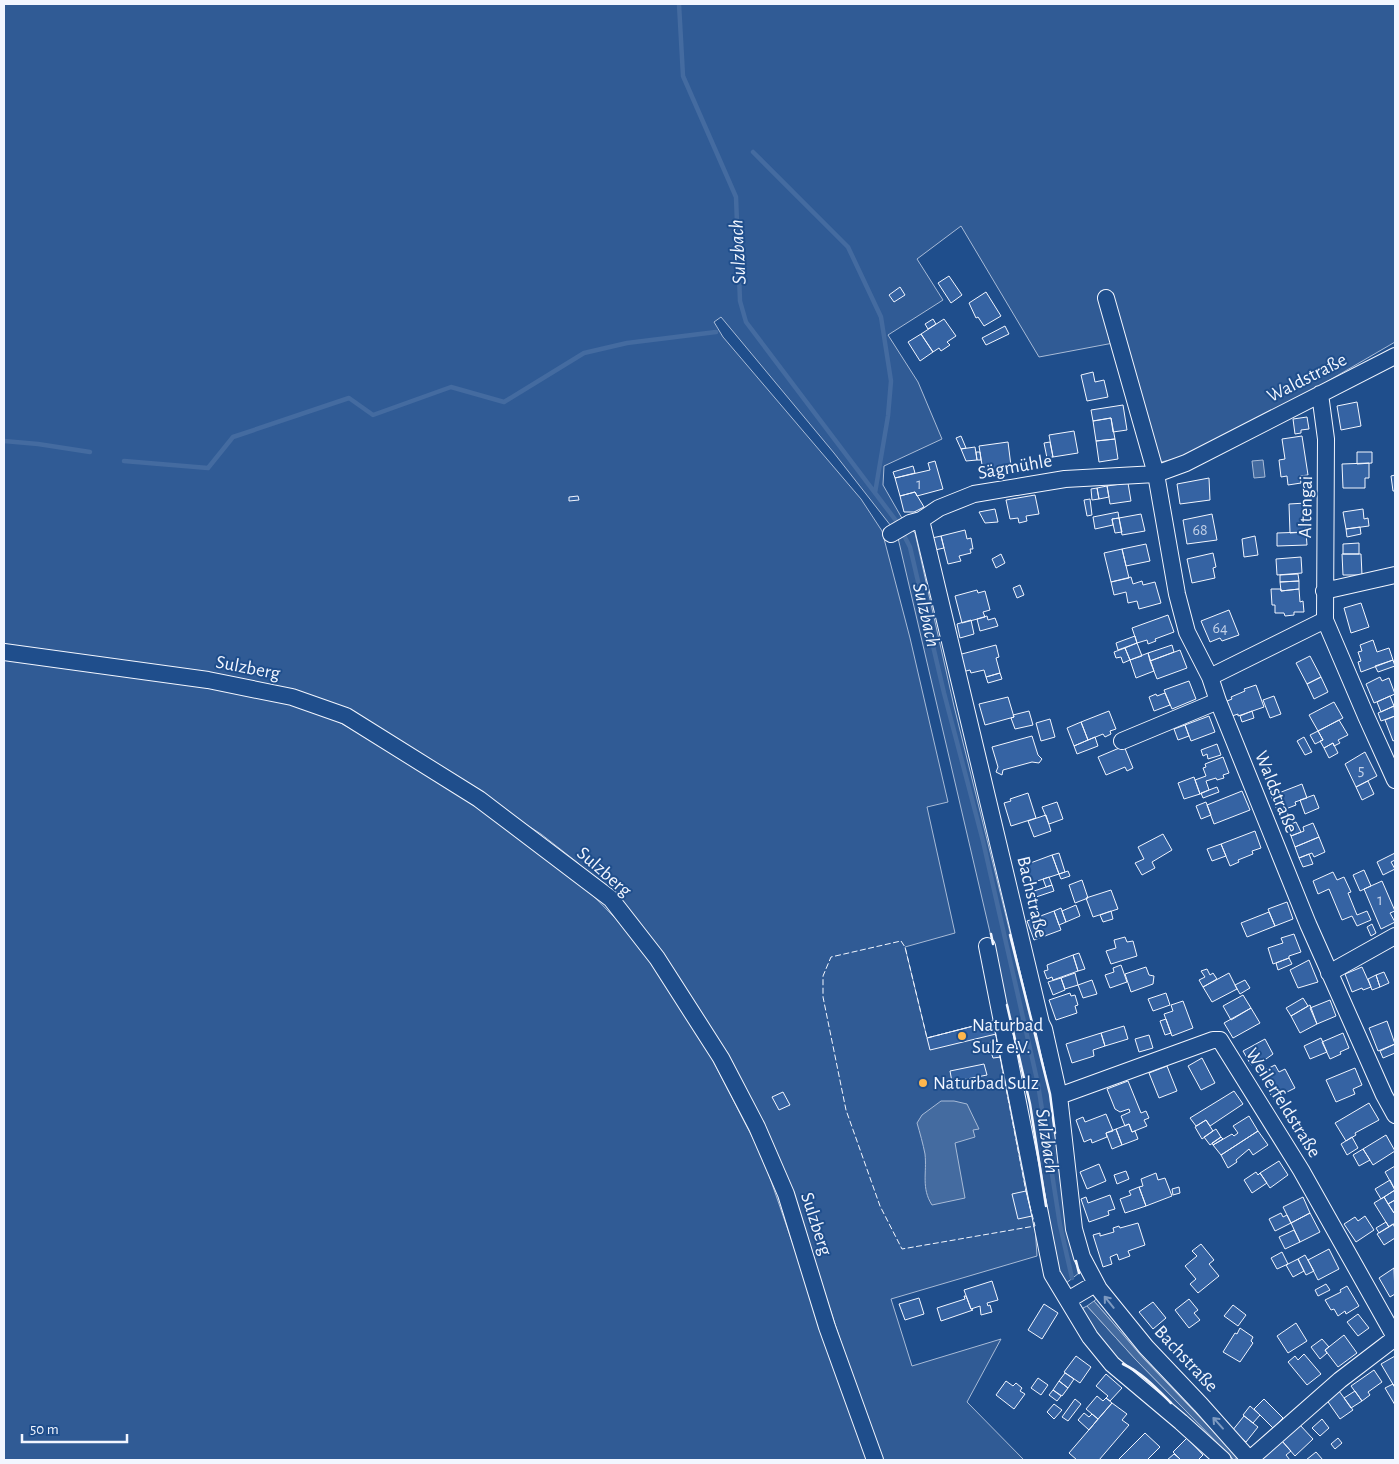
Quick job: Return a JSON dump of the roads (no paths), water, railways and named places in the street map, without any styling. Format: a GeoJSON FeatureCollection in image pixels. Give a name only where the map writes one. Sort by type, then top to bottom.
{"type":"FeatureCollection","features":[{"type":"Feature","properties":{"kind":"street","name":"Waldstraße"},"geometry":{"type":"LineString","coordinates":[[1106,298],[1156,474],[1177,594],[1187,632],[1210,677],[1218,701],[1329,972],[1384,1095],[1395,1115]]}},
{"type":"Feature","properties":{"kind":"street","name":"Waldstraße"},"geometry":{"type":"LineString","coordinates":[[1156,474],[1186,463],[1395,356]]}},
{"type":"Feature","properties":{"kind":"street","name":"Altengai"},"geometry":{"type":"LineString","coordinates":[[1320,394],[1326,439],[1325,620],[1395,780]]}},
{"type":"Feature","properties":{"kind":"street","name":"Sägmühle"},"geometry":{"type":"LineString","coordinates":[[904,527],[940,508],[974,494],[1065,479],[1156,474]]}},
{"type":"Feature","properties":{"kind":"street","name":"Bachstraße"},"geometry":{"type":"LineString","coordinates":[[904,527],[1044,1029],[1059,1096],[1074,1229],[1082,1257],[1095,1284],[1146,1347],[1250,1460]]}},
{"type":"Feature","properties":{"kind":"street"},"geometry":{"type":"LineString","coordinates":[[1324,591],[1395,575]]}},
{"type":"Feature","properties":{"kind":"street"},"geometry":{"type":"LineString","coordinates":[[1210,677],[1325,620]]}},
{"type":"Feature","properties":{"kind":"street","name":"Sulzberg"},"geometry":{"type":"LineString","coordinates":[[4,652],[208,680],[292,697],[346,716],[479,799],[611,899],[657,958],[721,1058],[757,1127],[786,1194],[827,1327],[875,1460]]}},
{"type":"Feature","properties":{"kind":"street"},"geometry":{"type":"LineString","coordinates":[[1122,741],[1218,701]]}},
{"type":"Feature","properties":{"kind":"street"},"geometry":{"type":"LineString","coordinates":[[1329,972],[1395,936]]}},
{"type":"Feature","properties":{"kind":"street"},"geometry":{"type":"LineString","coordinates":[[987,946],[1052,1274],[1090,1337],[1112,1364],[1223,1460]]}},
{"type":"Feature","properties":{"kind":"street","name":"Weilerfeldstraße"},"geometry":{"type":"LineString","coordinates":[[1059,1096],[1213,1040],[1220,1040],[1302,1170],[1395,1338],[1340,1380],[1250,1460]]}},
{"type":"Feature","properties":{"kind":"street"},"geometry":{"type":"LineString","coordinates":[[1068,1300],[1095,1284]]}},
{"type":"Feature","properties":{"kind":"waterway","name":"Sulzbach"},"geometry":{"type":"LineString","coordinates":[[679,4],[683,76],[736,197],[740,301],[746,322],[897,522],[910,547],[944,693],[983,841],[1038,1084],[1060,1225],[1072,1278]]}},
{"type":"Feature","properties":{"kind":"waterway"},"geometry":{"type":"LineString","coordinates":[[753,152],[848,247],[881,317],[891,381],[888,416],[875,493]]}},
{"type":"Feature","properties":{"kind":"waterway"},"geometry":{"type":"LineString","coordinates":[[124,461],[208,468],[233,437],[349,398],[373,415],[451,387],[504,402],[584,353],[627,343],[716,332]]}},
{"type":"Feature","properties":{"kind":"waterway"},"geometry":{"type":"LineString","coordinates":[[4,441],[90,452]]}},
{"type":"Feature","properties":{"kind":"place","name":"Naturbad Sulz e.V."},"geometry":{"type":"Point","coordinates":[962,1036]}},
{"type":"Feature","properties":{"kind":"place","name":"Naturbad Sulz"},"geometry":{"type":"Point","coordinates":[923,1083]}}]}
